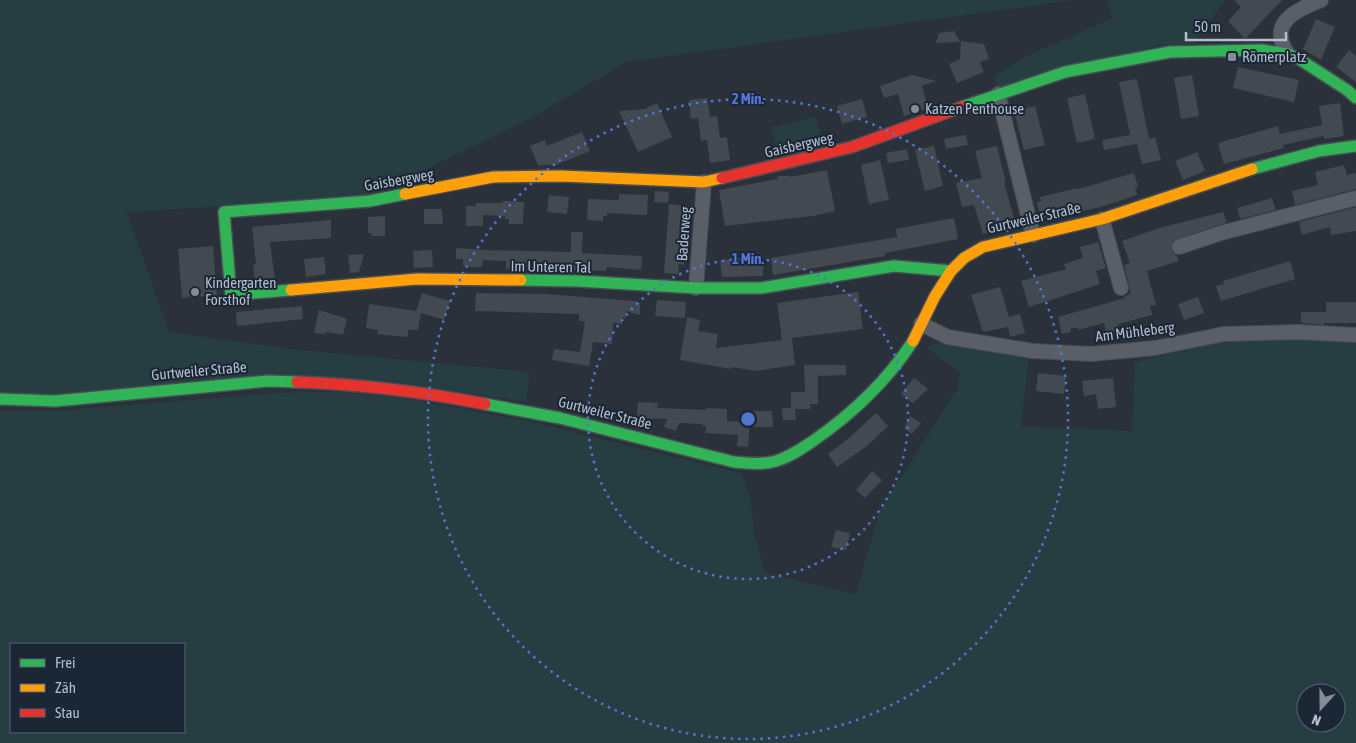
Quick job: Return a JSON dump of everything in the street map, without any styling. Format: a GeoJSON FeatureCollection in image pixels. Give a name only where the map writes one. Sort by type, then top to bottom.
{"type":"FeatureCollection","features":[{"type":"Feature","properties":{"kind":"street"},"geometry":{"type":"LineString","coordinates":[[1288,54],[1282,46],[1281,31],[1284,22],[1300,9],[1321,0]]}},
{"type":"Feature","properties":{"kind":"street","name":"Gaisbergweg"},"geometry":{"type":"LineString","coordinates":[[224,212],[370,201],[493,176],[561,176],[704,182],[852,148],[998,94],[1065,72],[1170,52],[1262,50],[1288,54],[1347,90],[1356,98]]}},
{"type":"Feature","properties":{"kind":"street"},"geometry":{"type":"LineString","coordinates":[[998,94],[1032,235]]}},
{"type":"Feature","properties":{"kind":"street","name":"Gurtweiler Straße"},"geometry":{"type":"LineString","coordinates":[[0,399],[55,401],[268,381],[332,383],[426,393],[560,418],[734,462],[762,464],[774,462],[789,457],[823,434],[858,406],[891,372],[903,356],[935,296],[951,271],[964,258],[983,247],[1102,219],[1264,165],[1319,151],[1356,146]]}},
{"type":"Feature","properties":{"kind":"street","name":"Baderweg"},"geometry":{"type":"LineString","coordinates":[[696,288],[704,182]]}},
{"type":"Feature","properties":{"kind":"street"},"geometry":{"type":"LineString","coordinates":[[1179,247],[1221,233],[1356,198]]}},
{"type":"Feature","properties":{"kind":"street","name":"Im Unteren Tal"},"geometry":{"type":"LineString","coordinates":[[224,212],[231,295],[417,279],[577,281],[696,288],[761,288],[894,266],[951,271]]}},
{"type":"Feature","properties":{"kind":"street","name":"Gurtweiler Straße"},"geometry":{"type":"LineString","coordinates":[[1102,219],[1121,288]]}},
{"type":"Feature","properties":{"kind":"street","name":"Am Mühleberg"},"geometry":{"type":"LineString","coordinates":[[921,324],[948,337],[1033,351],[1090,354],[1155,348],[1224,334],[1298,332],[1356,335]]}},
{"type":"Feature","properties":{"kind":"green space"},"geometry":{"type":"Polygon","coordinates":[[[0,0],[1074,0],[627,62],[530,119],[369,197],[127,212],[169,332],[300,350],[530,372],[526,402],[389,381],[53,395],[0,395],[0,0]]]}},
{"type":"Feature","properties":{"kind":"green space"},"geometry":{"type":"Polygon","coordinates":[[[1107,0],[1225,0],[1194,44],[1163,44],[996,89],[995,75],[1029,55],[1113,18],[1107,0]]]}},
{"type":"Feature","properties":{"kind":"green space"},"geometry":{"type":"Polygon","coordinates":[[[816,116],[823,142],[778,153],[771,128],[816,116]]]}},
{"type":"Feature","properties":{"kind":"green space"},"geometry":{"type":"Polygon","coordinates":[[[1298,338],[1356,341],[1356,743],[0,743],[0,410],[55,411],[273,393],[336,392],[402,398],[523,420],[741,473],[751,499],[754,533],[765,573],[856,594],[879,512],[957,389],[960,373],[926,347],[945,341],[1029,356],[1021,426],[1132,431],[1135,362],[1223,341],[1298,338]]]}},
{"type":"Feature","properties":{"kind":"building"},"geometry":{"type":"Polygon","coordinates":[[[1234,0],[1282,0],[1245,39],[1228,21],[1241,7],[1234,0]]]}},
{"type":"Feature","properties":{"kind":"building"},"geometry":{"type":"Polygon","coordinates":[[[1316,19],[1335,27],[1321,60],[1303,49],[1316,19]]]}},
{"type":"Feature","properties":{"kind":"building"},"geometry":{"type":"Polygon","coordinates":[[[954,31],[960,42],[936,43],[939,33],[954,31]]]}},
{"type":"Feature","properties":{"kind":"building"},"geometry":{"type":"Polygon","coordinates":[[[961,41],[984,44],[989,59],[980,62],[984,72],[957,83],[949,64],[960,59],[961,41]]]}},
{"type":"Feature","properties":{"kind":"building"},"geometry":{"type":"Polygon","coordinates":[[[1349,50],[1356,56],[1356,82],[1336,67],[1349,50]]]}},
{"type":"Feature","properties":{"kind":"building"},"geometry":{"type":"Polygon","coordinates":[[[1238,67],[1299,80],[1294,102],[1233,88],[1238,67]]]}},
{"type":"Feature","properties":{"kind":"building"},"geometry":{"type":"Polygon","coordinates":[[[912,75],[936,81],[922,86],[928,108],[904,116],[898,94],[884,98],[880,86],[912,75]]]}},
{"type":"Feature","properties":{"kind":"building"},"geometry":{"type":"Polygon","coordinates":[[[1192,75],[1199,116],[1181,119],[1174,78],[1192,75]]]}},
{"type":"Feature","properties":{"kind":"building"},"geometry":{"type":"Polygon","coordinates":[[[1137,79],[1149,139],[1155,137],[1161,160],[1142,164],[1137,144],[1104,150],[1102,140],[1130,135],[1119,82],[1137,79]]]}},
{"type":"Feature","properties":{"kind":"building"},"geometry":{"type":"Polygon","coordinates":[[[1085,94],[1095,139],[1077,143],[1067,98],[1085,94]]]}},
{"type":"Feature","properties":{"kind":"building"},"geometry":{"type":"Polygon","coordinates":[[[707,98],[710,117],[717,116],[720,138],[727,137],[730,160],[710,163],[707,140],[701,141],[698,118],[691,119],[689,100],[707,98]]]}},
{"type":"Feature","properties":{"kind":"building"},"geometry":{"type":"Polygon","coordinates":[[[862,99],[867,117],[842,124],[837,106],[862,99]]]}},
{"type":"Feature","properties":{"kind":"building"},"geometry":{"type":"Polygon","coordinates":[[[657,103],[672,137],[638,152],[619,111],[645,109],[657,103]]]}},
{"type":"Feature","properties":{"kind":"building"},"geometry":{"type":"Polygon","coordinates":[[[1340,103],[1344,136],[1324,139],[1324,136],[1283,145],[1284,148],[1224,164],[1218,143],[1278,126],[1280,134],[1322,125],[1319,106],[1340,103]]]}},
{"type":"Feature","properties":{"kind":"building"},"geometry":{"type":"Polygon","coordinates":[[[1035,106],[1045,145],[1024,150],[1014,111],[1035,106]]]}},
{"type":"Feature","properties":{"kind":"building"},"geometry":{"type":"Polygon","coordinates":[[[582,132],[590,151],[558,165],[538,165],[530,146],[545,140],[547,146],[582,132]]]}},
{"type":"Feature","properties":{"kind":"building"},"geometry":{"type":"Polygon","coordinates":[[[966,135],[968,145],[946,149],[944,139],[966,135]]]}},
{"type":"Feature","properties":{"kind":"building"},"geometry":{"type":"Polygon","coordinates":[[[934,146],[943,186],[925,191],[915,150],[934,146]]]}},
{"type":"Feature","properties":{"kind":"building"},"geometry":{"type":"Polygon","coordinates":[[[997,146],[1006,183],[1004,183],[1016,225],[983,234],[974,205],[962,207],[956,183],[982,178],[975,151],[997,146]]]}},
{"type":"Feature","properties":{"kind":"building"},"geometry":{"type":"Polygon","coordinates":[[[907,149],[909,160],[888,163],[886,153],[907,149]]]}},
{"type":"Feature","properties":{"kind":"building"},"geometry":{"type":"Polygon","coordinates":[[[1197,152],[1205,171],[1183,180],[1175,161],[1197,152]]]}},
{"type":"Feature","properties":{"kind":"building"},"geometry":{"type":"Polygon","coordinates":[[[880,160],[889,200],[869,204],[861,165],[880,160]]]}},
{"type":"Feature","properties":{"kind":"building"},"geometry":{"type":"Polygon","coordinates":[[[1344,165],[1347,175],[1356,173],[1356,189],[1295,205],[1292,191],[1318,185],[1315,172],[1344,165]]]}},
{"type":"Feature","properties":{"kind":"building"},"geometry":{"type":"Polygon","coordinates":[[[827,170],[835,211],[813,216],[725,226],[719,190],[778,179],[777,176],[790,177],[827,170]]]}},
{"type":"Feature","properties":{"kind":"building"},"geometry":{"type":"Polygon","coordinates":[[[1134,173],[1138,187],[1135,188],[1137,195],[1101,207],[1041,220],[1037,202],[1041,201],[1040,197],[1078,189],[1134,173]]]}},
{"type":"Feature","properties":{"kind":"building"},"geometry":{"type":"Polygon","coordinates":[[[655,191],[669,192],[668,203],[654,202],[655,191]]]}},
{"type":"Feature","properties":{"kind":"building"},"geometry":{"type":"Polygon","coordinates":[[[619,194],[648,195],[647,215],[607,213],[607,216],[603,216],[603,221],[587,220],[588,199],[619,200],[619,194]]]}},
{"type":"Feature","properties":{"kind":"building"},"geometry":{"type":"Polygon","coordinates":[[[549,195],[569,197],[567,214],[547,212],[549,195]]]}},
{"type":"Feature","properties":{"kind":"building"},"geometry":{"type":"Polygon","coordinates":[[[1272,198],[1276,210],[1240,219],[1237,208],[1272,198]]]}},
{"type":"Feature","properties":{"kind":"building"},"geometry":{"type":"Polygon","coordinates":[[[503,201],[524,202],[523,224],[509,224],[509,219],[505,219],[505,216],[483,215],[483,226],[466,226],[466,206],[476,206],[476,203],[503,203],[503,201]]]}},
{"type":"Feature","properties":{"kind":"building"},"geometry":{"type":"Polygon","coordinates":[[[669,204],[691,207],[689,224],[680,223],[679,247],[687,248],[684,265],[679,264],[678,274],[664,273],[669,204]]]}},
{"type":"Feature","properties":{"kind":"building"},"geometry":{"type":"Polygon","coordinates":[[[1356,207],[1356,231],[1331,235],[1330,227],[1302,235],[1299,222],[1356,207]]]}},
{"type":"Feature","properties":{"kind":"building"},"geometry":{"type":"Polygon","coordinates":[[[424,209],[442,209],[443,224],[424,224],[424,209]]]}},
{"type":"Feature","properties":{"kind":"building"},"geometry":{"type":"Polygon","coordinates":[[[1223,212],[1227,222],[1173,241],[1171,249],[1179,261],[1147,271],[1156,305],[1150,306],[1152,315],[1118,324],[1120,332],[1107,335],[1104,323],[1078,330],[1078,328],[1071,328],[1071,332],[1062,334],[1058,317],[1125,298],[1125,296],[1131,294],[1124,265],[1130,263],[1122,241],[1159,228],[1223,212]]]}},
{"type":"Feature","properties":{"kind":"building"},"geometry":{"type":"Polygon","coordinates":[[[385,216],[385,236],[371,236],[371,233],[368,233],[368,217],[385,216]]]}},
{"type":"Feature","properties":{"kind":"building"},"geometry":{"type":"Polygon","coordinates":[[[954,218],[958,239],[885,253],[885,256],[773,275],[771,258],[897,237],[896,229],[954,218]]]}},
{"type":"Feature","properties":{"kind":"building"},"geometry":{"type":"Polygon","coordinates":[[[331,220],[331,238],[270,242],[275,280],[255,282],[253,265],[256,264],[252,227],[331,220]]]}},
{"type":"Feature","properties":{"kind":"building"},"geometry":{"type":"Polygon","coordinates":[[[571,232],[583,232],[582,253],[642,256],[641,270],[607,267],[606,271],[506,269],[506,261],[483,260],[482,267],[472,267],[463,266],[463,259],[456,259],[456,248],[571,252],[571,232]]]}},
{"type":"Feature","properties":{"kind":"building"},"geometry":{"type":"Polygon","coordinates":[[[1098,242],[1106,268],[1096,271],[1100,284],[1029,307],[1021,281],[1066,269],[1064,264],[1083,258],[1080,247],[1098,242]]]}},
{"type":"Feature","properties":{"kind":"building"},"geometry":{"type":"Polygon","coordinates":[[[213,246],[217,295],[182,298],[178,249],[213,246]]]}},
{"type":"Feature","properties":{"kind":"building"},"geometry":{"type":"Polygon","coordinates":[[[432,250],[433,267],[414,268],[413,251],[432,250]]]}},
{"type":"Feature","properties":{"kind":"building"},"geometry":{"type":"Polygon","coordinates":[[[364,254],[359,272],[350,273],[348,255],[364,254]]]}},
{"type":"Feature","properties":{"kind":"building"},"geometry":{"type":"Polygon","coordinates":[[[324,257],[326,274],[306,277],[304,259],[324,257]]]}},
{"type":"Feature","properties":{"kind":"building"},"geometry":{"type":"Polygon","coordinates":[[[758,257],[758,260],[764,259],[763,276],[722,277],[720,260],[758,257]]]}},
{"type":"Feature","properties":{"kind":"building"},"geometry":{"type":"Polygon","coordinates":[[[1290,261],[1295,279],[1221,301],[1216,286],[1224,284],[1223,281],[1290,261]]]}},
{"type":"Feature","properties":{"kind":"building"},"geometry":{"type":"Polygon","coordinates":[[[1000,287],[1009,317],[1020,314],[1025,333],[1010,337],[1008,327],[983,332],[971,295],[1000,287]]]}},
{"type":"Feature","properties":{"kind":"building"},"geometry":{"type":"Polygon","coordinates":[[[858,292],[863,329],[792,338],[795,365],[756,371],[731,367],[731,369],[680,360],[687,317],[700,320],[698,331],[718,334],[716,348],[782,340],[777,303],[858,292]]]}},
{"type":"Feature","properties":{"kind":"building"},"geometry":{"type":"Polygon","coordinates":[[[422,293],[450,301],[444,320],[421,313],[418,330],[408,330],[408,337],[377,334],[378,330],[366,328],[369,304],[416,311],[422,293]]]}},
{"type":"Feature","properties":{"kind":"building"},"geometry":{"type":"Polygon","coordinates":[[[476,293],[547,294],[634,301],[640,303],[640,315],[626,311],[626,318],[622,318],[622,324],[613,323],[612,344],[593,342],[589,366],[552,360],[554,349],[580,352],[585,321],[579,321],[579,314],[475,311],[476,293]]]}},
{"type":"Feature","properties":{"kind":"building"},"geometry":{"type":"Polygon","coordinates":[[[1198,297],[1204,313],[1184,320],[1178,304],[1198,297]]]}},
{"type":"Feature","properties":{"kind":"building"},"geometry":{"type":"Polygon","coordinates":[[[657,300],[686,302],[685,318],[655,316],[657,300]]]}},
{"type":"Feature","properties":{"kind":"building"},"geometry":{"type":"Polygon","coordinates":[[[1326,302],[1356,302],[1356,323],[1324,323],[1324,325],[1301,323],[1301,312],[1326,312],[1326,302]]]}},
{"type":"Feature","properties":{"kind":"building"},"geometry":{"type":"Polygon","coordinates":[[[302,306],[303,319],[237,326],[236,312],[302,306]]]}},
{"type":"Feature","properties":{"kind":"building"},"geometry":{"type":"Polygon","coordinates":[[[319,310],[347,319],[343,335],[326,332],[325,334],[314,333],[319,310]]]}},
{"type":"Feature","properties":{"kind":"building"},"geometry":{"type":"Polygon","coordinates":[[[804,365],[846,365],[846,375],[818,376],[818,404],[810,404],[810,409],[795,409],[796,420],[783,420],[782,408],[791,408],[791,392],[805,392],[804,365]]]}},
{"type":"Feature","properties":{"kind":"building"},"geometry":{"type":"Polygon","coordinates":[[[1038,373],[1066,376],[1064,394],[1036,391],[1038,373]]]}},
{"type":"Feature","properties":{"kind":"building"},"geometry":{"type":"Polygon","coordinates":[[[914,378],[928,389],[913,403],[901,394],[914,378]]]}},
{"type":"Feature","properties":{"kind":"building"},"geometry":{"type":"Polygon","coordinates":[[[1113,378],[1116,407],[1098,409],[1096,394],[1084,396],[1082,381],[1113,378]]]}},
{"type":"Feature","properties":{"kind":"building"},"geometry":{"type":"Polygon","coordinates":[[[638,402],[658,403],[657,408],[727,409],[727,421],[750,422],[748,447],[737,446],[738,435],[705,433],[706,426],[703,426],[703,424],[679,423],[676,431],[664,427],[667,419],[637,418],[638,402]]]}},
{"type":"Feature","properties":{"kind":"building"},"geometry":{"type":"Polygon","coordinates":[[[752,411],[772,411],[773,427],[752,427],[752,411]]]}},
{"type":"Feature","properties":{"kind":"building"},"geometry":{"type":"Polygon","coordinates":[[[876,413],[888,426],[867,446],[837,467],[828,454],[876,413]]]}},
{"type":"Feature","properties":{"kind":"building"},"geometry":{"type":"Polygon","coordinates":[[[910,416],[921,423],[912,434],[904,428],[910,416]]]}},
{"type":"Feature","properties":{"kind":"building"},"geometry":{"type":"Polygon","coordinates":[[[872,471],[882,480],[865,498],[856,490],[872,471]]]}},
{"type":"Feature","properties":{"kind":"building"},"geometry":{"type":"Polygon","coordinates":[[[836,530],[850,533],[846,550],[831,547],[836,530]]]}},
{"type":"Feature","properties":{"kind":"traffic: fast"},"geometry":{"type":"LineString","coordinates":[[962,107],[1065,72],[1170,52],[1262,50],[1288,54],[1347,90],[1356,98]]}},
{"type":"Feature","properties":{"kind":"traffic: fast"},"geometry":{"type":"LineString","coordinates":[[1252,169],[1319,151],[1356,146]]}},
{"type":"Feature","properties":{"kind":"traffic: fast"},"geometry":{"type":"LineString","coordinates":[[291,290],[231,295],[224,212],[370,201],[405,194]]}},
{"type":"Feature","properties":{"kind":"traffic: fast"},"geometry":{"type":"LineString","coordinates":[[521,280],[577,281],[696,288],[761,288],[894,266],[951,271]]}},
{"type":"Feature","properties":{"kind":"traffic: fast"},"geometry":{"type":"LineString","coordinates":[[485,404],[560,418],[734,462],[771,462],[795,452],[841,420],[868,396],[892,370],[913,341]]}},
{"type":"Feature","properties":{"kind":"traffic: fast"},"geometry":{"type":"LineString","coordinates":[[0,399],[55,401],[268,381],[297,382]]}},
{"type":"Feature","properties":{"kind":"traffic: slow"},"geometry":{"type":"LineString","coordinates":[[913,341],[935,296],[951,271],[964,258],[983,247],[1102,219],[1252,169]]}},
{"type":"Feature","properties":{"kind":"traffic: slow"},"geometry":{"type":"LineString","coordinates":[[405,194],[493,177],[561,176],[704,182],[722,178]]}},
{"type":"Feature","properties":{"kind":"traffic: slow"},"geometry":{"type":"LineString","coordinates":[[291,290],[417,279],[521,280]]}},
{"type":"Feature","properties":{"kind":"traffic: jam"},"geometry":{"type":"LineString","coordinates":[[722,178],[852,147],[962,107]]}},
{"type":"Feature","properties":{"kind":"traffic: jam"},"geometry":{"type":"LineString","coordinates":[[297,382],[391,389],[485,404]]}},
{"type":"Feature","properties":{"kind":"place","name":"Römerplatz"},"geometry":{"type":"Point","coordinates":[1232,57]}},
{"type":"Feature","properties":{"kind":"place","name":"Katzen Penthouse"},"geometry":{"type":"Point","coordinates":[915,109]}},
{"type":"Feature","properties":{"kind":"place","name":"Kindergarten Forsthof"},"geometry":{"type":"Point","coordinates":[195,292]}}]}
